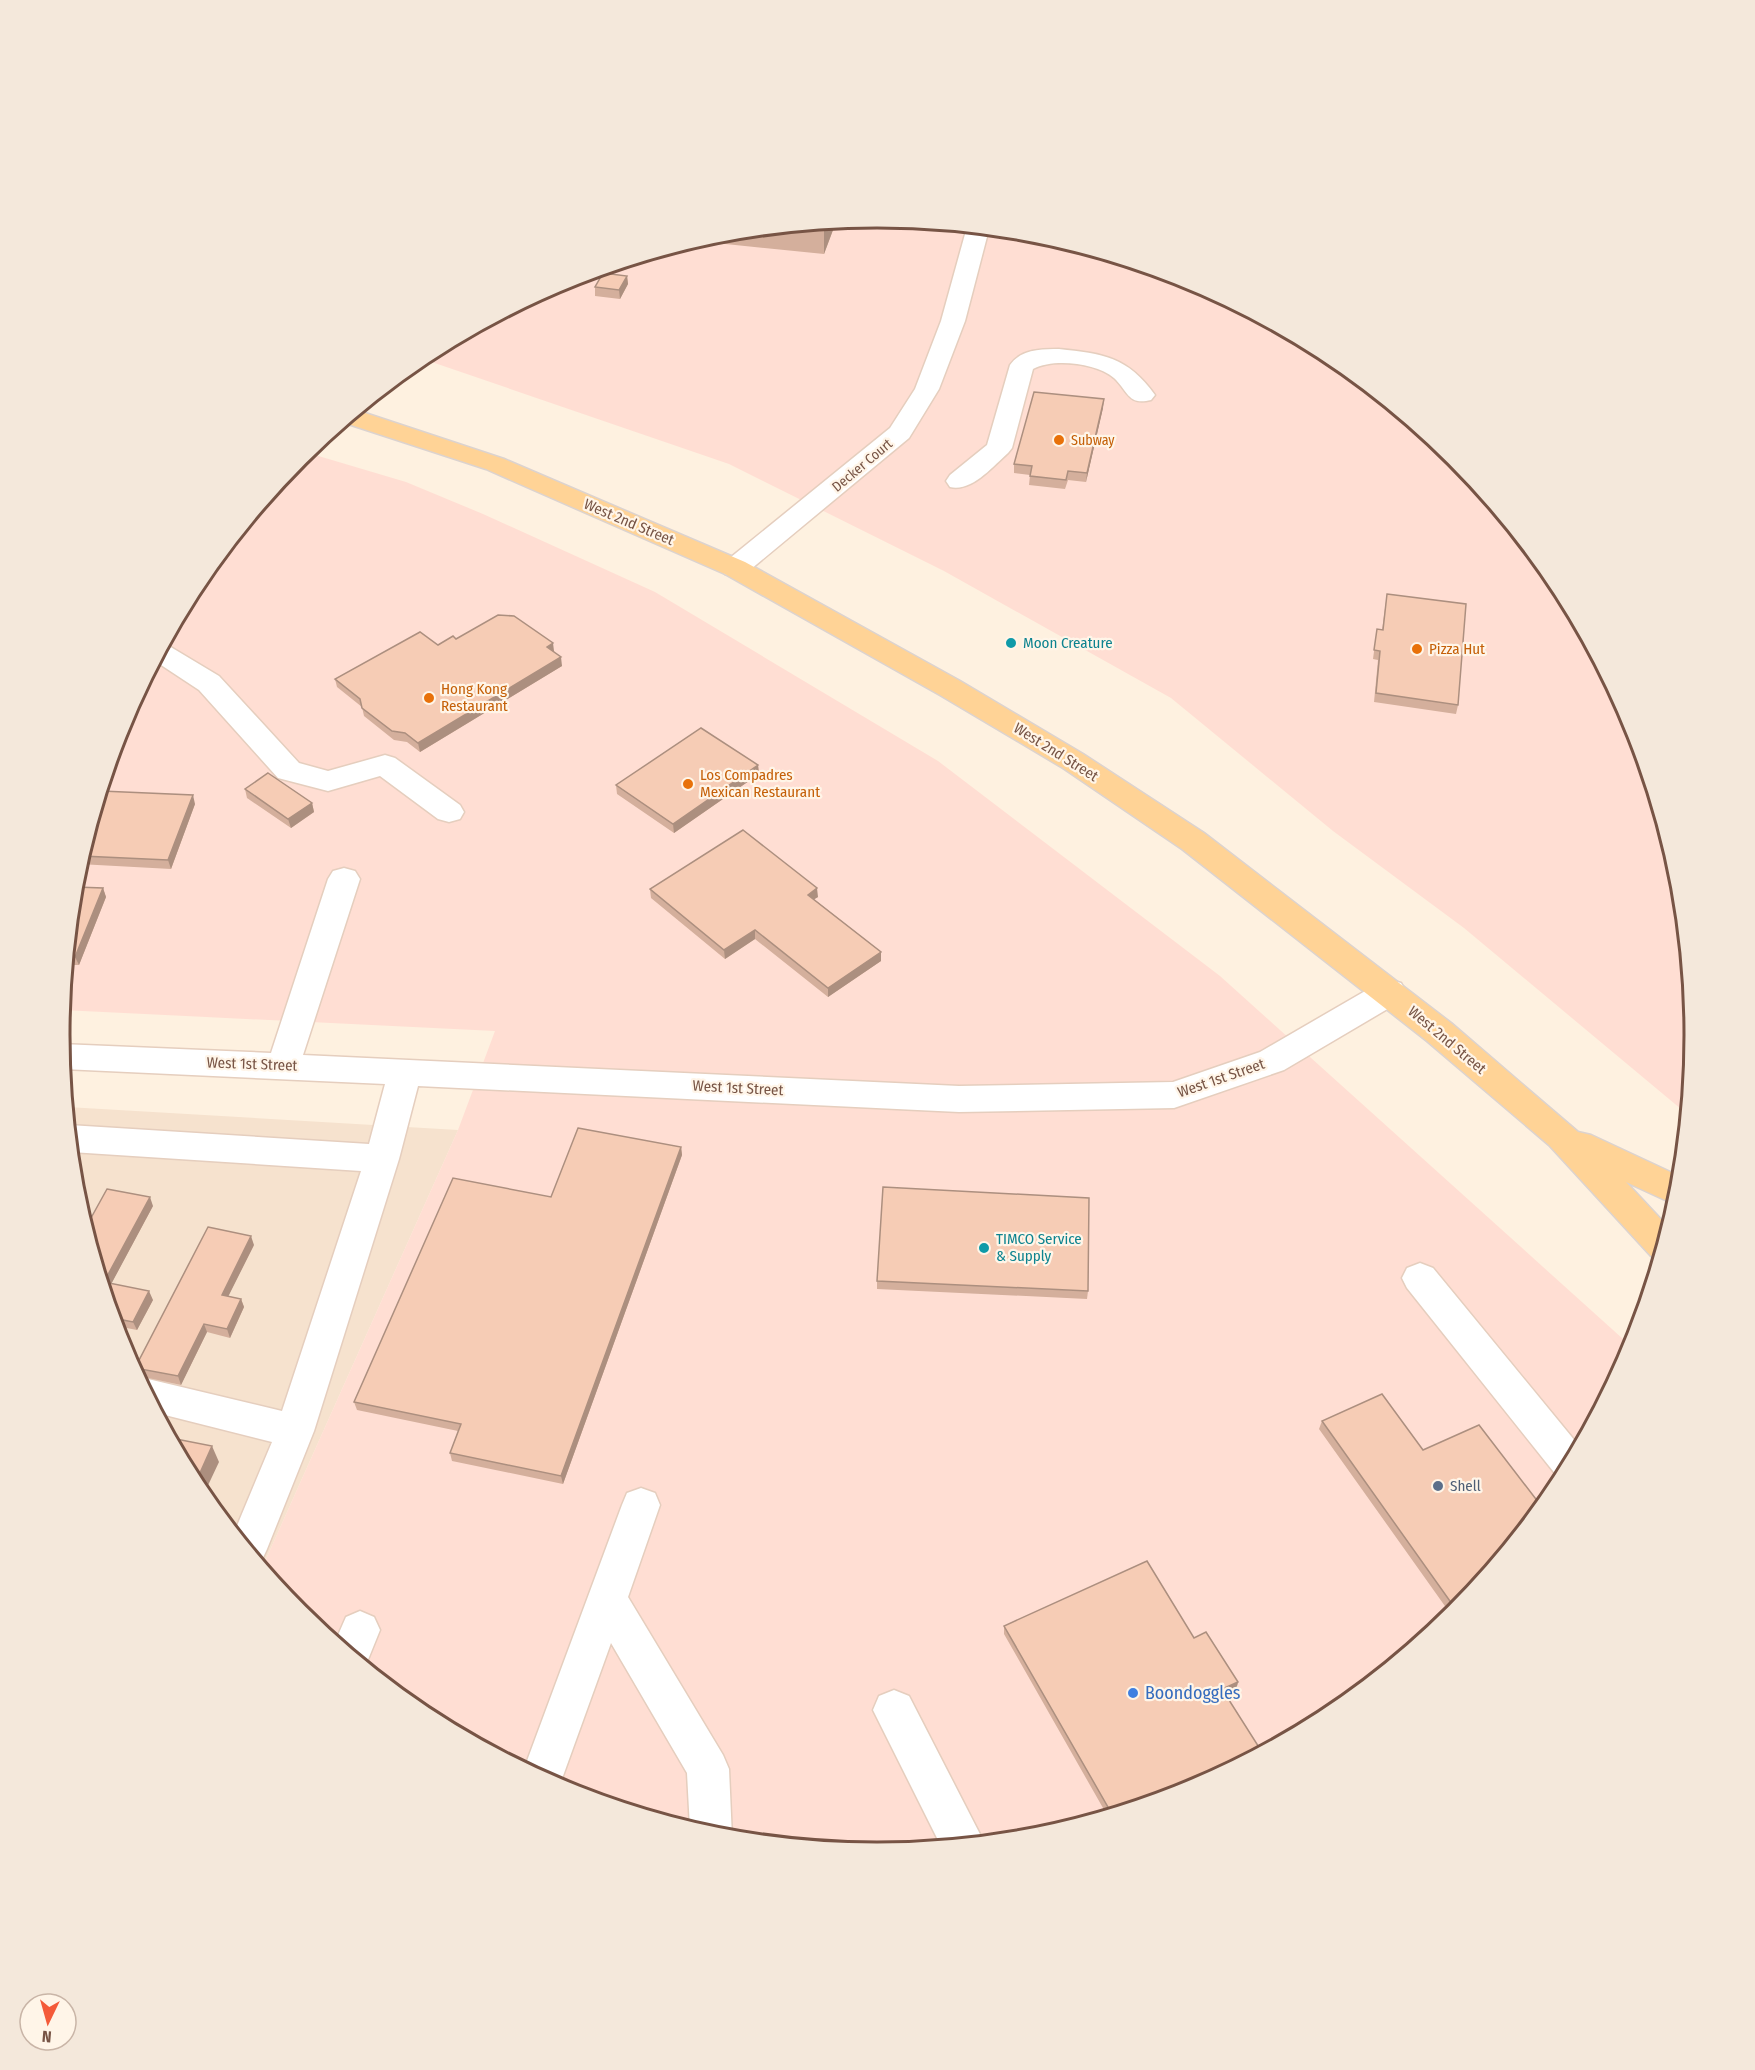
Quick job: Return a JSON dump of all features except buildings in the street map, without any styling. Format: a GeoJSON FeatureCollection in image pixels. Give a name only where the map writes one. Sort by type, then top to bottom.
{"type":"FeatureCollection","features":[{"type":"Feature","properties":{"kind":"main road","name":"West 2nd Street"},"geometry":{"type":"LineString","coordinates":[[357,419],[495,464],[735,568],[950,688],[1073,761],[1192,841],[1390,992],[1561,1136],[1658,1240]]}},
{"type":"Feature","properties":{"kind":"main road"},"geometry":{"type":"LineString","coordinates":[[1561,1136],[1670,1187]]}},
{"type":"Feature","properties":{"kind":"street","name":"Decker Court"},"geometry":{"type":"LineString","coordinates":[[735,568],[900,434],[927,389],[953,321],[976,234]]}},
{"type":"Feature","properties":{"kind":"street"},"geometry":{"type":"LineString","coordinates":[[959,481],[999,448],[1022,365],[1037,357],[1059,356],[1095,360],[1122,372],[1142,395]]}},
{"type":"Feature","properties":{"kind":"street"},"geometry":{"type":"LineString","coordinates":[[166,655],[209,683],[289,771],[328,781],[385,765],[449,812]]}},
{"type":"Feature","properties":{"kind":"street"},"geometry":{"type":"LineString","coordinates":[[283,1066],[344,879]]}},
{"type":"Feature","properties":{"kind":"street","name":"West 1st Street"},"geometry":{"type":"LineString","coordinates":[[71,1056],[958,1099],[1174,1095],[1272,1061],[1390,992]]}},
{"type":"Feature","properties":{"kind":"street"},"geometry":{"type":"LineString","coordinates":[[250,1542],[294,1431],[382,1159],[405,1071]]}},
{"type":"Feature","properties":{"kind":"street"},"geometry":{"type":"LineString","coordinates":[[77,1138],[382,1159]]}},
{"type":"Feature","properties":{"kind":"street"},"geometry":{"type":"LineString","coordinates":[[1419,1278],[1565,1456]]}},
{"type":"Feature","properties":{"kind":"street"},"geometry":{"type":"LineString","coordinates":[[157,1397],[294,1431]]}},
{"type":"Feature","properties":{"kind":"street"},"geometry":{"type":"LineString","coordinates":[[545,1770],[641,1505]]}},
{"type":"Feature","properties":{"kind":"street"},"geometry":{"type":"LineString","coordinates":[[607,1599],[708,1769],[710,1824]]}},
{"type":"Feature","properties":{"kind":"street"},"geometry":{"type":"LineString","coordinates":[[894,1710],[960,1837]]}},
{"type":"Feature","properties":{"kind":"shaded area"},"geometry":{"type":"Polygon","coordinates":[[[878,228],[983,235],[1086,255],[1186,289],[1281,336],[1326,364],[1410,428],[1484,503],[1518,544],[1548,587],[1601,678],[1642,776],[1669,878],[1678,930],[1683,982],[1684,1035],[1681,1109],[1464,928],[1333,831],[1171,698],[944,571],[729,464],[432,362],[474,336],[569,289],[669,255],[772,235],[878,228]]]}},
{"type":"Feature","properties":{"kind":"shaded area"},"geometry":{"type":"Polygon","coordinates":[[[316,455],[406,482],[483,514],[655,592],[938,761],[1220,976],[1624,1340],[1576,1439],[1548,1483],[1518,1526],[1448,1606],[1410,1642],[1326,1706],[1234,1759],[1186,1781],[1086,1815],[983,1835],[878,1842],[825,1840],[772,1835],[669,1815],[569,1781],[474,1734],[429,1706],[345,1642],[307,1606],[265,1560],[458,1130],[495,1031],[71,1010],[77,930],[86,878],[113,776],[132,726],[179,631],[207,587],[237,544],[271,503],[316,455]]]}},
{"type":"Feature","properties":{"kind":"shaded area"},"geometry":{"type":"Polygon","coordinates":[[[74,1107],[458,1130],[265,1560],[237,1526],[179,1438],[132,1344],[113,1294],[98,1244],[86,1192],[74,1107]]]}},
{"type":"Feature","properties":{"kind":"place","name":"Subway"},"geometry":{"type":"Point","coordinates":[1059,440]}},
{"type":"Feature","properties":{"kind":"place","name":"Moon Creature"},"geometry":{"type":"Point","coordinates":[1011,643]}},
{"type":"Feature","properties":{"kind":"place","name":"Pizza Hut"},"geometry":{"type":"Point","coordinates":[1417,649]}},
{"type":"Feature","properties":{"kind":"place","name":"Hong Kong Restaurant"},"geometry":{"type":"Point","coordinates":[429,698]}},
{"type":"Feature","properties":{"kind":"place","name":"Los Compadres Mexican Restaurant"},"geometry":{"type":"Point","coordinates":[688,784]}},
{"type":"Feature","properties":{"kind":"place","name":"TIMCO Service & Supply"},"geometry":{"type":"Point","coordinates":[984,1248]}},
{"type":"Feature","properties":{"kind":"place","name":"Shell"},"geometry":{"type":"Point","coordinates":[1438,1486]}},
{"type":"Feature","properties":{"kind":"place","name":"Boondoggles"},"geometry":{"type":"Point","coordinates":[1133,1693]}}]}
